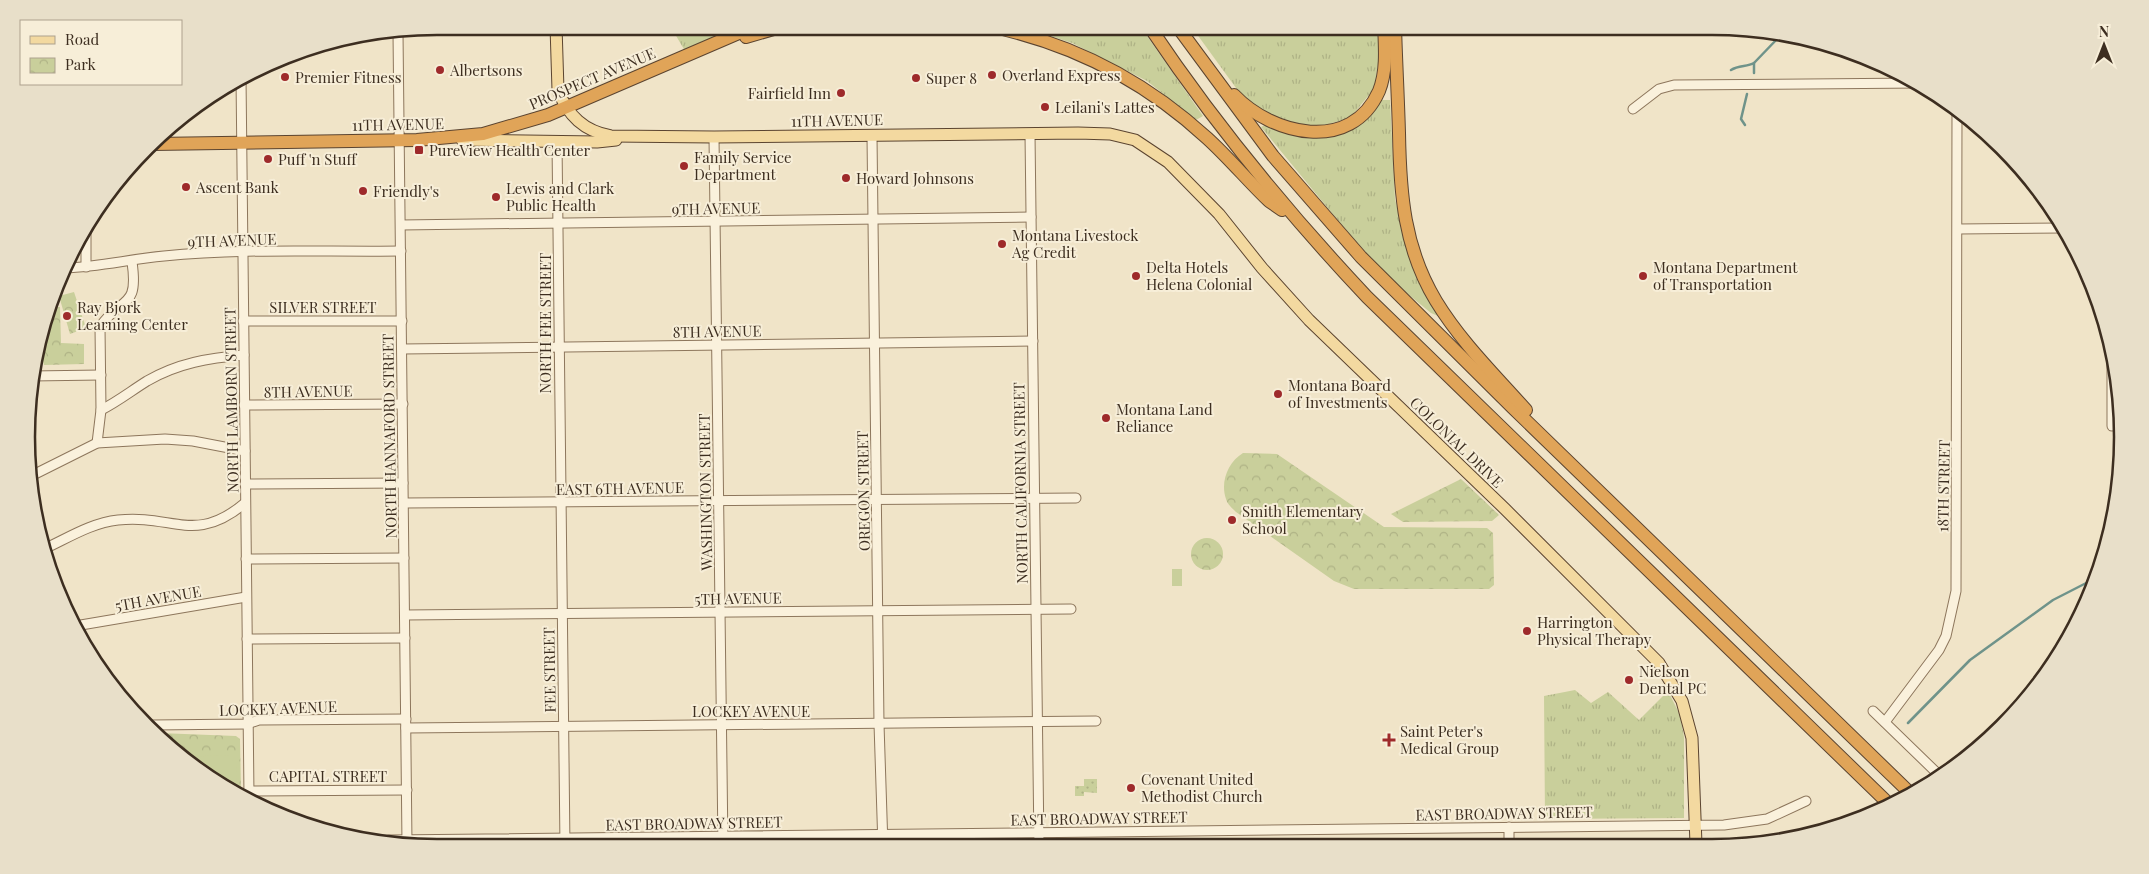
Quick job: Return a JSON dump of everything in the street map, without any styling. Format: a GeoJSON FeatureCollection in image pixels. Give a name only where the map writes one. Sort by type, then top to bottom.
{"type":"FeatureCollection","features":[{"type":"Feature","properties":{"kind":"highway","name":"PROSPECT AVENUE"},"geometry":{"type":"LineString","coordinates":[[435,139],[498,131],[567,107],[734,35]]}},
{"type":"Feature","properties":{"kind":"highway"},"geometry":{"type":"LineString","coordinates":[[698,51],[753,35]]}},
{"type":"Feature","properties":{"kind":"highway"},"geometry":{"type":"LineString","coordinates":[[1024,35],[1043,40]]}},
{"type":"Feature","properties":{"kind":"highway"},"geometry":{"type":"LineString","coordinates":[[1030,35],[1102,65],[1157,98],[1206,137],[1269,201],[1294,218]]}},
{"type":"Feature","properties":{"kind":"highway"},"geometry":{"type":"LineString","coordinates":[[1155,35],[1216,120],[1294,218],[1405,335],[1885,800]]}},
{"type":"Feature","properties":{"kind":"highway"},"geometry":{"type":"LineString","coordinates":[[1184,35],[1234,95],[1254,113],[1280,126],[1314,132],[1328,131],[1346,124],[1358,117],[1372,103],[1384,73],[1384,35]]}},
{"type":"Feature","properties":{"kind":"highway"},"geometry":{"type":"LineString","coordinates":[[1184,35],[1256,134],[1337,230],[1405,302],[1906,789]]}},
{"type":"Feature","properties":{"kind":"highway"},"geometry":{"type":"LineString","coordinates":[[1395,35],[1400,185],[1405,226],[1416,261],[1432,295],[1453,326],[1562,455]]}},
{"type":"Feature","properties":{"kind":"highway","name":"11TH AVENUE"},"geometry":{"type":"LineString","coordinates":[[163,144],[435,139]]}},
{"type":"Feature","properties":{"kind":"main road"},"geometry":{"type":"LineString","coordinates":[[556,35],[558,90],[567,107]]}},
{"type":"Feature","properties":{"kind":"main road","name":"11TH AVENUE"},"geometry":{"type":"LineString","coordinates":[[567,107],[582,125],[596,133],[643,136],[1030,134]]}},
{"type":"Feature","properties":{"kind":"main road","name":"COLONIAL DRIVE"},"geometry":{"type":"LineString","coordinates":[[1030,134],[1078,133],[1125,137],[1143,144],[1168,162],[1219,214],[1262,268],[1309,320],[1505,509],[1659,663],[1676,689],[1686,712],[1693,752],[1695,839]]}},
{"type":"Feature","properties":{"kind":"main road","name":"11TH AVENUE"},"geometry":{"type":"LineString","coordinates":[[435,139],[597,142],[643,136]]}},
{"type":"Feature","properties":{"kind":"street","name":"NORTH HANNAFORD STREET"},"geometry":{"type":"LineString","coordinates":[[398,37],[407,838]]}},
{"type":"Feature","properties":{"kind":"street"},"geometry":{"type":"LineString","coordinates":[[1634,109],[1659,89],[1674,84],[1903,83]]}},
{"type":"Feature","properties":{"kind":"street","name":"NORTH LAMBORN STREET"},"geometry":{"type":"LineString","coordinates":[[241,86],[248,792]]}},
{"type":"Feature","properties":{"kind":"street","name":"18TH STREET"},"geometry":{"type":"LineString","coordinates":[[1884,722],[1939,650],[1946,636],[1956,591],[1957,118]]}},
{"type":"Feature","properties":{"kind":"street","name":"NORTH CALIFORNIA STREET"},"geometry":{"type":"LineString","coordinates":[[1030,134],[1039,839]]}},
{"type":"Feature","properties":{"kind":"street","name":"OREGON STREET"},"geometry":{"type":"LineString","coordinates":[[872,136],[882,839]]}},
{"type":"Feature","properties":{"kind":"street","name":"WASHINGTON STREET"},"geometry":{"type":"LineString","coordinates":[[714,137],[718,345],[722,836]]}},
{"type":"Feature","properties":{"kind":"street","name":"NORTH FEE STREET"},"geometry":{"type":"LineString","coordinates":[[557,142],[562,502]]}},
{"type":"Feature","properties":{"kind":"street","name":"9TH AVENUE"},"geometry":{"type":"LineString","coordinates":[[400,226],[1031,217]]}},
{"type":"Feature","properties":{"kind":"street"},"geometry":{"type":"LineString","coordinates":[[1958,229],[2055,228]]}},
{"type":"Feature","properties":{"kind":"street"},"geometry":{"type":"LineString","coordinates":[[86,241],[86,267]]}},
{"type":"Feature","properties":{"kind":"street","name":"9TH AVENUE"},"geometry":{"type":"LineString","coordinates":[[72,268],[132,262],[163,256],[243,252],[401,251]]}},
{"type":"Feature","properties":{"kind":"street"},"geometry":{"type":"LineString","coordinates":[[97,443],[101,410],[100,327],[132,294],[135,283],[132,262]]}},
{"type":"Feature","properties":{"kind":"street","name":"SILVER STREET"},"geometry":{"type":"LineString","coordinates":[[244,321],[402,321]]}},
{"type":"Feature","properties":{"kind":"street","name":"8TH AVENUE"},"geometry":{"type":"LineString","coordinates":[[402,349],[1032,341]]}},
{"type":"Feature","properties":{"kind":"street"},"geometry":{"type":"LineString","coordinates":[[101,410],[149,380],[178,366],[210,358],[244,355]]}},
{"type":"Feature","properties":{"kind":"street"},"geometry":{"type":"LineString","coordinates":[[40,376],[100,375]]}},
{"type":"Feature","properties":{"kind":"street"},"geometry":{"type":"LineString","coordinates":[[2112,398],[2112,426]]}},
{"type":"Feature","properties":{"kind":"street","name":"8TH AVENUE"},"geometry":{"type":"LineString","coordinates":[[244,406],[402,404]]}},
{"type":"Feature","properties":{"kind":"street"},"geometry":{"type":"LineString","coordinates":[[37,474],[97,443],[164,439],[193,441],[245,451]]}},
{"type":"Feature","properties":{"kind":"street"},"geometry":{"type":"LineString","coordinates":[[245,484],[403,482]]}},
{"type":"Feature","properties":{"kind":"street","name":"EAST 6TH AVENUE"},"geometry":{"type":"LineString","coordinates":[[404,503],[1076,498]]}},
{"type":"Feature","properties":{"kind":"street","name":"FEE STREET"},"geometry":{"type":"LineString","coordinates":[[562,502],[565,839]]}},
{"type":"Feature","properties":{"kind":"street"},"geometry":{"type":"LineString","coordinates":[[50,546],[87,528],[117,520],[145,519],[195,527],[208,525],[232,514],[245,503]]}},
{"type":"Feature","properties":{"kind":"street"},"geometry":{"type":"LineString","coordinates":[[246,559],[404,558]]}},
{"type":"Feature","properties":{"kind":"street","name":"5TH AVENUE"},"geometry":{"type":"LineString","coordinates":[[82,625],[246,597]]}},
{"type":"Feature","properties":{"kind":"street","name":"5TH AVENUE"},"geometry":{"type":"LineString","coordinates":[[405,615],[1070,609]]}},
{"type":"Feature","properties":{"kind":"street"},"geometry":{"type":"LineString","coordinates":[[247,639],[405,638]]}},
{"type":"Feature","properties":{"kind":"street"},"geometry":{"type":"LineString","coordinates":[[1873,711],[1935,771]]}},
{"type":"Feature","properties":{"kind":"street","name":"LOCKEY AVENUE"},"geometry":{"type":"LineString","coordinates":[[157,725],[247,724],[259,720],[564,727],[1096,721]]}},
{"type":"Feature","properties":{"kind":"street","name":"CAPITAL STREET"},"geometry":{"type":"LineString","coordinates":[[250,793],[407,790]]}},
{"type":"Feature","properties":{"kind":"street","name":"EAST BROADWAY STREET"},"geometry":{"type":"LineString","coordinates":[[655,839],[722,836],[1694,825],[1751,823],[1806,801]]}},
{"type":"Feature","properties":{"kind":"street"},"geometry":{"type":"LineString","coordinates":[[1509,827],[1509,839]]}},
{"type":"Feature","properties":{"kind":"green space"},"geometry":{"type":"Polygon","coordinates":[[[676,35],[723,35],[685,51],[676,35]]]}},
{"type":"Feature","properties":{"kind":"green space"},"geometry":{"type":"Polygon","coordinates":[[[1048,35],[1146,35],[1203,116],[1196,120],[1147,81],[1072,43],[1048,35]]]}},
{"type":"Feature","properties":{"kind":"green space"},"geometry":{"type":"Polygon","coordinates":[[[1198,35],[1378,35],[1379,57],[1374,89],[1350,118],[1318,127],[1271,118],[1244,99],[1198,35]]]}},
{"type":"Feature","properties":{"kind":"green space"},"geometry":{"type":"Polygon","coordinates":[[[1378,100],[1390,100],[1395,199],[1405,238],[1438,316],[1431,313],[1387,277],[1261,127],[1265,125],[1298,136],[1317,136],[1378,100]]]}},
{"type":"Feature","properties":{"kind":"green space"},"geometry":{"type":"Polygon","coordinates":[[[74,292],[86,328],[70,334],[60,299],[61,295],[74,292]]]}},
{"type":"Feature","properties":{"kind":"green space"},"geometry":{"type":"Polygon","coordinates":[[[56,307],[60,307],[61,343],[84,344],[84,364],[44,365],[43,360],[49,333],[56,307]]]}},
{"type":"Feature","properties":{"kind":"green space"},"geometry":{"type":"Polygon","coordinates":[[[1243,453],[1277,454],[1384,527],[1487,528],[1493,533],[1494,585],[1489,589],[1354,589],[1334,581],[1236,512],[1229,504],[1224,493],[1225,479],[1229,467],[1243,453]]]}},
{"type":"Feature","properties":{"kind":"green space"},"geometry":{"type":"Polygon","coordinates":[[[1461,479],[1499,515],[1492,521],[1403,522],[1391,514],[1461,479]]]}},
{"type":"Feature","properties":{"kind":"green space"},"geometry":{"type":"Polygon","coordinates":[[[1207,538],[1213,539],[1218,543],[1222,548],[1222,560],[1218,565],[1213,569],[1207,570],[1201,569],[1196,565],[1192,560],[1191,554],[1192,548],[1196,543],[1201,539],[1207,538]]]}},
{"type":"Feature","properties":{"kind":"green space"},"geometry":{"type":"Polygon","coordinates":[[[1172,569],[1182,569],[1182,586],[1172,586],[1172,569]]]}},
{"type":"Feature","properties":{"kind":"green space"},"geometry":{"type":"Polygon","coordinates":[[[1575,690],[1591,703],[1608,692],[1639,720],[1668,691],[1680,715],[1684,737],[1684,818],[1545,819],[1544,696],[1575,690]]]}},
{"type":"Feature","properties":{"kind":"green space"},"geometry":{"type":"Polygon","coordinates":[[[166,733],[236,736],[240,739],[241,788],[192,756],[166,733]]]}},
{"type":"Feature","properties":{"kind":"green space"},"geometry":{"type":"Polygon","coordinates":[[[228,755],[237,766],[236,785],[214,771],[193,757],[228,755]]]}},
{"type":"Feature","properties":{"kind":"green space"},"geometry":{"type":"Polygon","coordinates":[[[1084,779],[1097,779],[1097,793],[1084,792],[1084,796],[1075,796],[1075,786],[1084,786],[1084,779]]]}},
{"type":"Feature","properties":{"kind":"waterway"},"geometry":{"type":"LineString","coordinates":[[1731,70],[1754,63],[1776,40]]}},
{"type":"Feature","properties":{"kind":"waterway"},"geometry":{"type":"LineString","coordinates":[[1754,63],[1754,73]]}},
{"type":"Feature","properties":{"kind":"waterway"},"geometry":{"type":"LineString","coordinates":[[1745,125],[1741,119],[1747,94]]}},
{"type":"Feature","properties":{"kind":"waterway"},"geometry":{"type":"LineString","coordinates":[[1908,723],[1970,660],[2053,600],[2086,583]]}},
{"type":"Feature","properties":{"kind":"place","name":"Albertsons"},"geometry":{"type":"Point","coordinates":[440,70]}},
{"type":"Feature","properties":{"kind":"place","name":"Overland Express"},"geometry":{"type":"Point","coordinates":[992,75]}},
{"type":"Feature","properties":{"kind":"place","name":"Premier Fitness"},"geometry":{"type":"Point","coordinates":[285,77]}},
{"type":"Feature","properties":{"kind":"place","name":"Super 8"},"geometry":{"type":"Point","coordinates":[916,78]}},
{"type":"Feature","properties":{"kind":"place","name":"Fairfield Inn"},"geometry":{"type":"Point","coordinates":[841,93]}},
{"type":"Feature","properties":{"kind":"place","name":"Leilani's Lattes"},"geometry":{"type":"Point","coordinates":[1045,107]}},
{"type":"Feature","properties":{"kind":"place","name":"PureView Health Center"},"geometry":{"type":"Point","coordinates":[419,150]}},
{"type":"Feature","properties":{"kind":"place","name":"Puff 'n Stuff"},"geometry":{"type":"Point","coordinates":[268,159]}},
{"type":"Feature","properties":{"kind":"place","name":"Family Service Department"},"geometry":{"type":"Point","coordinates":[684,166]}},
{"type":"Feature","properties":{"kind":"place","name":"Howard Johnsons"},"geometry":{"type":"Point","coordinates":[846,178]}},
{"type":"Feature","properties":{"kind":"place","name":"Ascent Bank"},"geometry":{"type":"Point","coordinates":[186,187]}},
{"type":"Feature","properties":{"kind":"place","name":"Friendly's"},"geometry":{"type":"Point","coordinates":[363,191]}},
{"type":"Feature","properties":{"kind":"place","name":"Lewis and Clark Public Health"},"geometry":{"type":"Point","coordinates":[496,197]}},
{"type":"Feature","properties":{"kind":"place","name":"Montana Livestock Ag Credit"},"geometry":{"type":"Point","coordinates":[1002,244]}},
{"type":"Feature","properties":{"kind":"place","name":"Delta Hotels Helena Colonial"},"geometry":{"type":"Point","coordinates":[1136,276]}},
{"type":"Feature","properties":{"kind":"place","name":"Montana Department of Transportation"},"geometry":{"type":"Point","coordinates":[1643,276]}},
{"type":"Feature","properties":{"kind":"place","name":"Ray Bjork Learning Center"},"geometry":{"type":"Point","coordinates":[67,316]}},
{"type":"Feature","properties":{"kind":"place","name":"Montana Board of Investments"},"geometry":{"type":"Point","coordinates":[1278,394]}},
{"type":"Feature","properties":{"kind":"place","name":"Montana Land Reliance"},"geometry":{"type":"Point","coordinates":[1106,418]}},
{"type":"Feature","properties":{"kind":"place","name":"Smith Elementary School"},"geometry":{"type":"Point","coordinates":[1232,520]}},
{"type":"Feature","properties":{"kind":"place","name":"Harrington Physical Therapy"},"geometry":{"type":"Point","coordinates":[1527,631]}},
{"type":"Feature","properties":{"kind":"place","name":"Nielson Dental PC"},"geometry":{"type":"Point","coordinates":[1629,680]}},
{"type":"Feature","properties":{"kind":"place","name":"Saint Peter's Medical Group"},"geometry":{"type":"Point","coordinates":[1389,740]}},
{"type":"Feature","properties":{"kind":"place","name":"Covenant United Methodist Church"},"geometry":{"type":"Point","coordinates":[1131,788]}}]}
